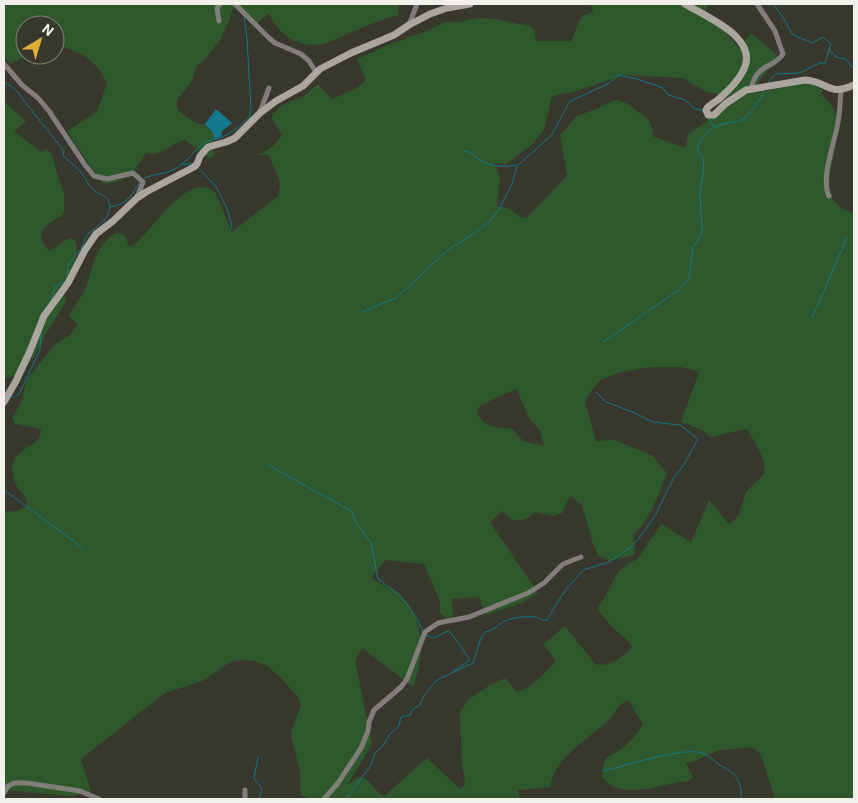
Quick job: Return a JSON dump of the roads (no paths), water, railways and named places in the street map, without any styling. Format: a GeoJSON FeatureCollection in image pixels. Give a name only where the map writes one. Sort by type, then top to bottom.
{"type":"FeatureCollection","features":[{"type":"Feature","properties":{"kind":"street"},"geometry":{"type":"LineString","coordinates":[[219,21],[217,8],[220,4]]}},
{"type":"Feature","properties":{"kind":"street"},"geometry":{"type":"LineString","coordinates":[[235,4],[274,43],[301,54],[309,61],[316,72]]}},
{"type":"Feature","properties":{"kind":"street"},"geometry":{"type":"LineString","coordinates":[[409,25],[417,4]]}},
{"type":"Feature","properties":{"kind":"street"},"geometry":{"type":"LineString","coordinates":[[4,402],[30,352],[44,316],[68,283],[91,241],[96,234],[118,217],[137,198],[159,184],[194,167],[208,147],[235,138],[260,113],[276,101],[303,86],[316,72],[351,53],[394,35],[409,25],[442,10],[470,4]]}},
{"type":"Feature","properties":{"kind":"street"},"geometry":{"type":"LineString","coordinates":[[686,4],[725,26],[738,39],[746,56],[744,70],[722,96],[709,105],[706,110],[712,116],[740,93],[751,89],[805,80],[831,89],[841,90],[854,85]]}},
{"type":"Feature","properties":{"kind":"street"},"geometry":{"type":"LineString","coordinates":[[751,89],[754,78],[767,65],[780,58],[783,54],[783,49],[775,31],[757,4]]}},
{"type":"Feature","properties":{"kind":"street"},"geometry":{"type":"LineString","coordinates":[[4,64],[22,85],[49,110],[84,165],[94,176],[107,179],[133,173],[147,184],[159,184]]}},
{"type":"Feature","properties":{"kind":"street"},"geometry":{"type":"LineString","coordinates":[[260,113],[269,88]]}},
{"type":"Feature","properties":{"kind":"street"},"geometry":{"type":"LineString","coordinates":[[829,196],[826,188],[826,174],[839,119],[841,90]]}},
{"type":"Feature","properties":{"kind":"street"},"geometry":{"type":"LineString","coordinates":[[137,198],[144,182]]}},
{"type":"Feature","properties":{"kind":"street"},"geometry":{"type":"LineString","coordinates":[[324,799],[338,783],[361,748],[374,710],[401,687],[407,679],[425,632],[438,623],[468,617],[528,592],[544,583],[563,564],[581,557]]}},
{"type":"Feature","properties":{"kind":"street"},"geometry":{"type":"LineString","coordinates":[[4,793],[8,786],[14,783],[27,783],[80,791],[99,799]]}},
{"type":"Feature","properties":{"kind":"street"},"geometry":{"type":"LineString","coordinates":[[245,799],[246,790]]}},
{"type":"Feature","properties":{"kind":"water"},"geometry":{"type":"Polygon","coordinates":[[[216,109],[232,123],[221,132],[222,136],[214,139],[213,133],[205,124],[216,109]]]}},
{"type":"Feature","properties":{"kind":"waterway"},"geometry":{"type":"LineString","coordinates":[[767,84],[775,74],[799,73],[820,63],[825,63],[831,44],[823,37],[812,43],[793,35],[773,4]]}},
{"type":"Feature","properties":{"kind":"waterway"},"geometry":{"type":"LineString","coordinates":[[144,178],[178,167],[205,142],[224,136],[249,118],[251,108],[244,15]]}},
{"type":"Feature","properties":{"kind":"waterway"},"geometry":{"type":"LineString","coordinates":[[829,49],[836,57],[846,59],[854,67]]}},
{"type":"Feature","properties":{"kind":"waterway"},"geometry":{"type":"LineString","coordinates":[[362,312],[396,298],[449,249],[478,231],[491,220],[498,211],[512,184],[517,166],[551,136],[570,101],[608,84],[618,75],[663,88],[668,95],[685,100],[694,108],[703,111]]}},
{"type":"Feature","properties":{"kind":"waterway"},"geometry":{"type":"LineString","coordinates":[[4,82],[18,93],[64,151],[63,155],[80,171],[93,189],[109,202],[108,215],[87,235],[81,248],[69,265],[68,276]]}},
{"type":"Feature","properties":{"kind":"waterway"},"geometry":{"type":"LineString","coordinates":[[603,342],[679,290],[689,278],[693,247],[702,232],[700,192],[704,167],[703,157],[697,150],[699,143],[715,127],[739,121],[747,116],[761,98],[764,90]]}},
{"type":"Feature","properties":{"kind":"waterway"},"geometry":{"type":"LineString","coordinates":[[708,118],[714,127]]}},
{"type":"Feature","properties":{"kind":"waterway"},"geometry":{"type":"LineString","coordinates":[[464,151],[470,152],[481,161],[490,164],[517,165]]}},
{"type":"Feature","properties":{"kind":"waterway"},"geometry":{"type":"LineString","coordinates":[[182,164],[193,164]]}},
{"type":"Feature","properties":{"kind":"waterway"},"geometry":{"type":"LineString","coordinates":[[198,167],[217,188],[228,211],[232,228]]}},
{"type":"Feature","properties":{"kind":"waterway"},"geometry":{"type":"LineString","coordinates":[[110,207],[121,204],[128,199],[139,183]]}},
{"type":"Feature","properties":{"kind":"waterway"},"geometry":{"type":"LineString","coordinates":[[812,318],[847,238]]}},
{"type":"Feature","properties":{"kind":"waterway"},"geometry":{"type":"LineString","coordinates":[[51,301],[55,287],[65,281]]}},
{"type":"Feature","properties":{"kind":"waterway"},"geometry":{"type":"LineString","coordinates":[[39,319],[47,306]]}},
{"type":"Feature","properties":{"kind":"waterway"},"geometry":{"type":"LineString","coordinates":[[11,397],[19,394],[40,350],[41,332]]}},
{"type":"Feature","properties":{"kind":"waterway"},"geometry":{"type":"LineString","coordinates":[[346,799],[371,765],[375,753],[399,726],[401,717],[410,715],[413,709],[420,705],[425,694],[437,680],[473,663],[481,638],[485,632],[513,618],[537,617],[547,620],[564,592],[583,570],[609,562],[632,546],[655,516],[674,477],[683,466],[698,439],[680,425],[653,422],[606,402],[596,392]]}},
{"type":"Feature","properties":{"kind":"waterway"},"geometry":{"type":"LineString","coordinates":[[268,465],[351,511],[356,522],[371,543],[378,579],[400,595],[418,620],[423,632]]}},
{"type":"Feature","properties":{"kind":"waterway"},"geometry":{"type":"LineString","coordinates":[[4,490],[83,548]]}},
{"type":"Feature","properties":{"kind":"waterway"},"geometry":{"type":"LineString","coordinates":[[426,635],[434,638],[448,631],[451,633],[470,660],[454,671]]}},
{"type":"Feature","properties":{"kind":"waterway"},"geometry":{"type":"LineString","coordinates":[[603,771],[665,755],[698,752],[733,773],[740,785],[741,799]]}},
{"type":"Feature","properties":{"kind":"waterway"},"geometry":{"type":"LineString","coordinates":[[258,757],[254,778],[262,789],[259,799]]}}]}
